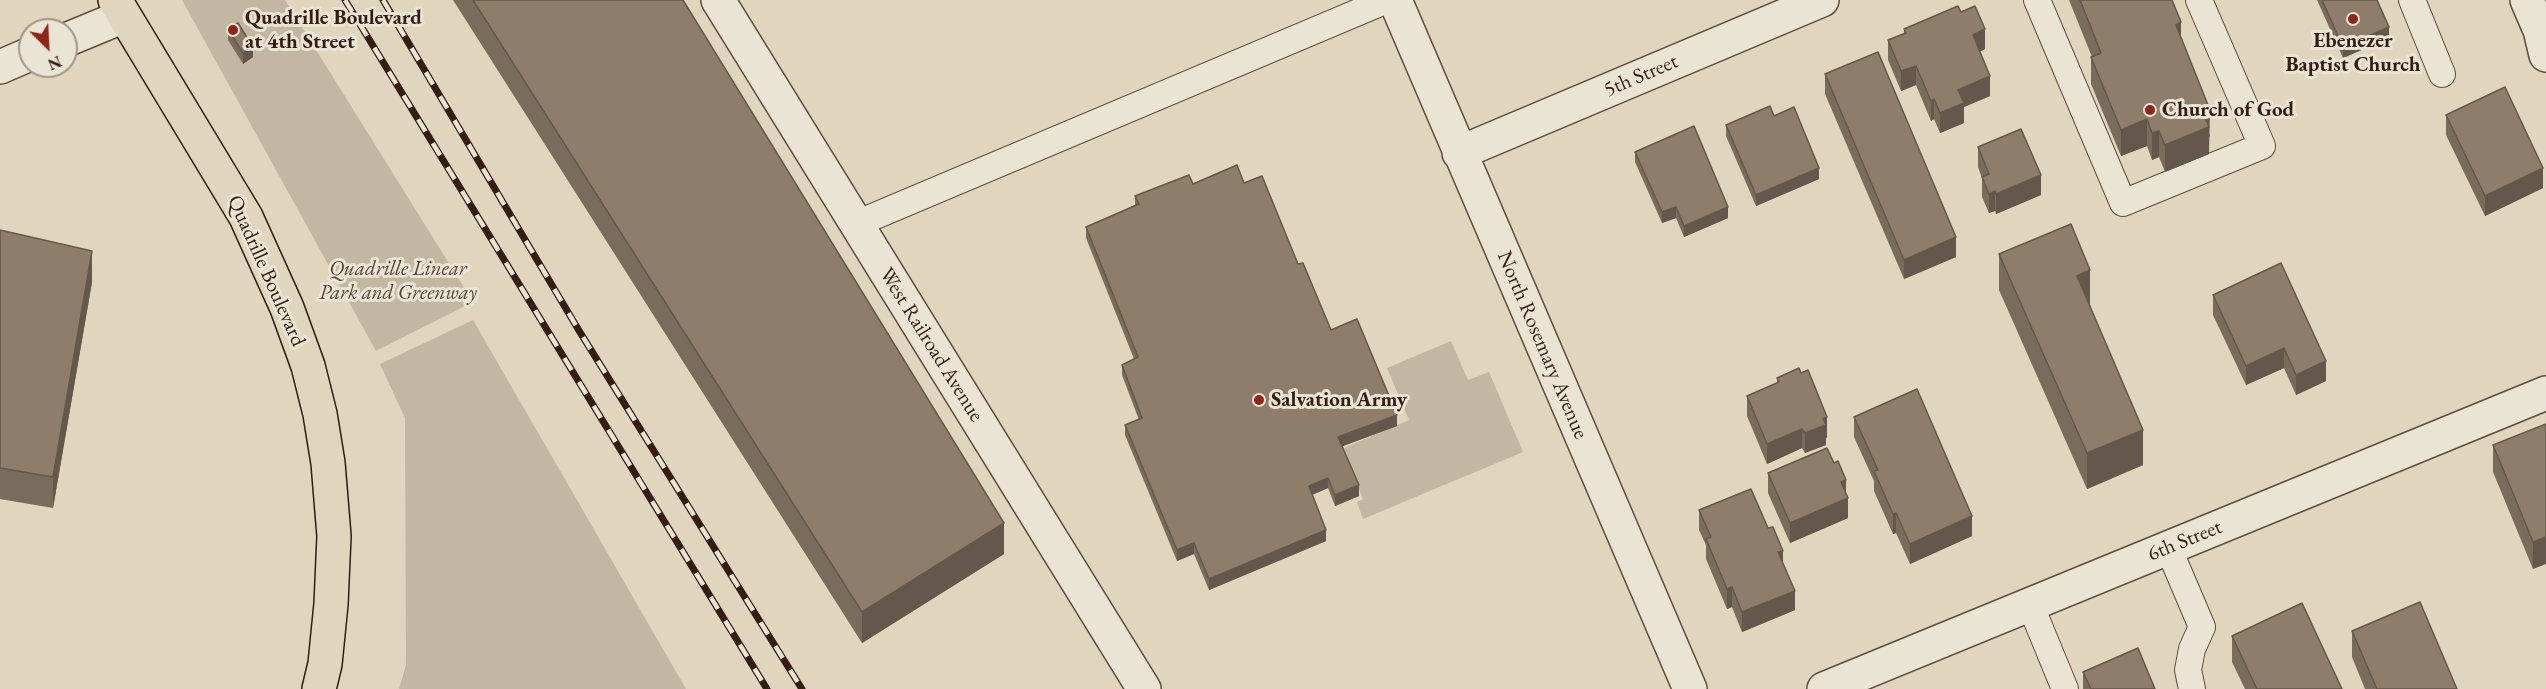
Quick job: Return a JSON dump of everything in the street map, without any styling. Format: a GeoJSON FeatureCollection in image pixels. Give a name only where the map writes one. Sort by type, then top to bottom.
{"type":"FeatureCollection","features":[{"type":"Feature","properties":{"kind":"main road","name":"Quadrille Boulevard"},"geometry":{"type":"LineString","coordinates":[[119,8],[246,216],[287,308],[308,366],[320,414],[328,463],[334,536],[331,604],[325,664],[319,689]]}},
{"type":"Feature","properties":{"kind":"street","name":"West Railroad Avenue"},"geometry":{"type":"LineString","coordinates":[[718,0],[1144,689]]}},
{"type":"Feature","properties":{"kind":"street","name":"North Rosemary Avenue"},"geometry":{"type":"LineString","coordinates":[[1395,0],[1690,689]]}},
{"type":"Feature","properties":{"kind":"street","name":"5th Street"},"geometry":{"type":"LineString","coordinates":[[1460,153],[1822,0]]}},
{"type":"Feature","properties":{"kind":"street"},"geometry":{"type":"LineString","coordinates":[[2527,0],[2540,30],[2546,55]]}},
{"type":"Feature","properties":{"kind":"street"},"geometry":{"type":"LineString","coordinates":[[78,33],[119,8]]}},
{"type":"Feature","properties":{"kind":"street"},"geometry":{"type":"LineString","coordinates":[[0,67],[18,59]]}},
{"type":"Feature","properties":{"kind":"street","name":"6th Street"},"geometry":{"type":"LineString","coordinates":[[1824,689],[2546,393]]}},
{"type":"Feature","properties":{"kind":"lane"},"geometry":{"type":"LineString","coordinates":[[856,224],[1387,0]]}},
{"type":"Feature","properties":{"kind":"lane"},"geometry":{"type":"LineString","coordinates":[[2037,0],[2123,203],[2262,146],[2199,0]]}},
{"type":"Feature","properties":{"kind":"lane"},"geometry":{"type":"LineString","coordinates":[[2412,0],[2442,74]]}},
{"type":"Feature","properties":{"kind":"lane"},"geometry":{"type":"LineString","coordinates":[[2168,548],[2202,627],[2192,649],[2188,670],[2192,689]]}},
{"type":"Feature","properties":{"kind":"lane"},"geometry":{"type":"LineString","coordinates":[[2030,604],[2065,689]]}},
{"type":"Feature","properties":{"kind":"green space","name":"Quadrille Linear Park and Greenway"},"geometry":{"type":"Polygon","coordinates":[[[182,0],[285,0],[473,302],[376,351],[182,0]]]}},
{"type":"Feature","properties":{"kind":"green space"},"geometry":{"type":"Polygon","coordinates":[[[473,320],[686,689],[399,689],[406,665],[405,418],[380,364],[473,320]]]}},
{"type":"Feature","properties":{"kind":"green space"},"geometry":{"type":"Polygon","coordinates":[[[1451,341],[1468,380],[1489,372],[1523,452],[1363,519],[1357,502],[1363,499],[1342,449],[1409,420],[1387,368],[1451,341]]]}},
{"type":"Feature","properties":{"kind":"building"},"geometry":{"type":"Polygon","coordinates":[[[473,0],[683,0],[1004,523],[862,612],[473,0]]]}},
{"type":"Feature","properties":{"kind":"building","name":"Church of God"},"geometry":{"type":"Polygon","coordinates":[[[2080,0],[2172,0],[2181,22],[2176,25],[2210,110],[2203,113],[2209,127],[2165,145],[2159,131],[2152,133],[2147,119],[2121,130],[2091,57],[2101,53],[2080,0]]]}},
{"type":"Feature","properties":{"kind":"building","name":"Ebenezer Baptist Church"},"geometry":{"type":"Polygon","coordinates":[[[2322,0],[2377,0],[2389,27],[2343,47],[2322,0]]]}},
{"type":"Feature","properties":{"kind":"building"},"geometry":{"type":"Polygon","coordinates":[[[1958,6],[1961,12],[1975,6],[1985,29],[1973,35],[1990,76],[1958,90],[1964,103],[1940,113],[1934,99],[1931,101],[1916,66],[1901,71],[1888,40],[1906,33],[1904,29],[1958,6]]]}},
{"type":"Feature","properties":{"kind":"building"},"geometry":{"type":"Polygon","coordinates":[[[238,23],[253,47],[243,53],[228,29],[238,23]]]}},
{"type":"Feature","properties":{"kind":"building"},"geometry":{"type":"Polygon","coordinates":[[[1878,52],[1956,237],[1904,260],[1825,74],[1878,52]]]}},
{"type":"Feature","properties":{"kind":"building"},"geometry":{"type":"Polygon","coordinates":[[[2505,87],[2543,168],[2485,196],[2446,115],[2505,87]]]}},
{"type":"Feature","properties":{"kind":"building"},"geometry":{"type":"Polygon","coordinates":[[[1770,106],[1774,116],[1794,107],[1819,168],[1756,195],[1726,125],[1770,106]]]}},
{"type":"Feature","properties":{"kind":"building"},"geometry":{"type":"Polygon","coordinates":[[[1694,126],[1728,207],[1684,226],[1676,207],[1662,212],[1635,152],[1694,126]]]}},
{"type":"Feature","properties":{"kind":"building"},"geometry":{"type":"Polygon","coordinates":[[[2021,129],[2041,175],[1996,194],[1995,191],[1989,194],[1982,177],[1989,174],[1978,147],[2021,129]]]}},
{"type":"Feature","properties":{"kind":"building","name":"Salvation Army"},"geometry":{"type":"Polygon","coordinates":[[[1237,165],[1244,183],[1262,176],[1298,264],[1303,263],[1331,330],[1357,319],[1397,415],[1338,437],[1359,485],[1335,495],[1328,478],[1309,486],[1326,530],[1209,579],[1194,543],[1177,550],[1125,425],[1142,418],[1122,365],[1138,357],[1086,227],[1139,204],[1135,196],[1189,175],[1193,184],[1237,165]]]}},
{"type":"Feature","properties":{"kind":"building"},"geometry":{"type":"Polygon","coordinates":[[[2071,224],[2090,270],[2077,276],[2143,430],[2087,453],[1999,254],[2071,224]]]}},
{"type":"Feature","properties":{"kind":"building"},"geometry":{"type":"Polygon","coordinates":[[[0,230],[92,251],[53,477],[0,468],[0,230]]]}},
{"type":"Feature","properties":{"kind":"building"},"geometry":{"type":"Polygon","coordinates":[[[2281,263],[2326,361],[2296,375],[2284,348],[2246,366],[2213,295],[2281,263]]]}},
{"type":"Feature","properties":{"kind":"building"},"geometry":{"type":"Polygon","coordinates":[[[1799,368],[1801,373],[1808,370],[1827,417],[1823,419],[1826,425],[1805,433],[1802,429],[1767,444],[1747,396],[1779,382],[1777,378],[1799,368]]]}},
{"type":"Feature","properties":{"kind":"building"},"geometry":{"type":"Polygon","coordinates":[[[1917,389],[1972,516],[1910,544],[1896,513],[1893,514],[1874,471],[1878,470],[1854,417],[1917,389]]]}},
{"type":"Feature","properties":{"kind":"building"},"geometry":{"type":"Polygon","coordinates":[[[2546,424],[2546,537],[2533,542],[2493,445],[2546,424]]]}},
{"type":"Feature","properties":{"kind":"building"},"geometry":{"type":"Polygon","coordinates":[[[1827,448],[1834,463],[1838,461],[1846,480],[1841,482],[1848,498],[1790,523],[1768,473],[1827,448]]]}},
{"type":"Feature","properties":{"kind":"building"},"geometry":{"type":"Polygon","coordinates":[[[1751,489],[1768,528],[1773,527],[1783,551],[1778,552],[1795,591],[1742,612],[1732,587],[1727,589],[1706,539],[1711,537],[1699,510],[1751,489]]]}},
{"type":"Feature","properties":{"kind":"building"},"geometry":{"type":"Polygon","coordinates":[[[2420,602],[2457,689],[2377,689],[2352,631],[2420,602]]]}},
{"type":"Feature","properties":{"kind":"building"},"geometry":{"type":"Polygon","coordinates":[[[2302,603],[2342,689],[2257,689],[2232,636],[2302,603]]]}},
{"type":"Feature","properties":{"kind":"building"},"geometry":{"type":"Polygon","coordinates":[[[2138,648],[2155,689],[2091,689],[2083,672],[2138,648]]]}},
{"type":"Feature","properties":{"kind":"railway"},"geometry":{"type":"LineString","coordinates":[[345,0],[767,689]]}},
{"type":"Feature","properties":{"kind":"railway"},"geometry":{"type":"LineString","coordinates":[[383,0],[578,329],[802,689]]}},
{"type":"Feature","properties":{"kind":"place","name":"Ebenezer Baptist Church"},"geometry":{"type":"Point","coordinates":[2353,19]}},
{"type":"Feature","properties":{"kind":"place","name":"Quadrille Boulevard at 4th Street"},"geometry":{"type":"Point","coordinates":[233,30]}},
{"type":"Feature","properties":{"kind":"place","name":"Church of God"},"geometry":{"type":"Point","coordinates":[2150,110]}},
{"type":"Feature","properties":{"kind":"place","name":"Salvation Army"},"geometry":{"type":"Point","coordinates":[1259,400]}}]}
